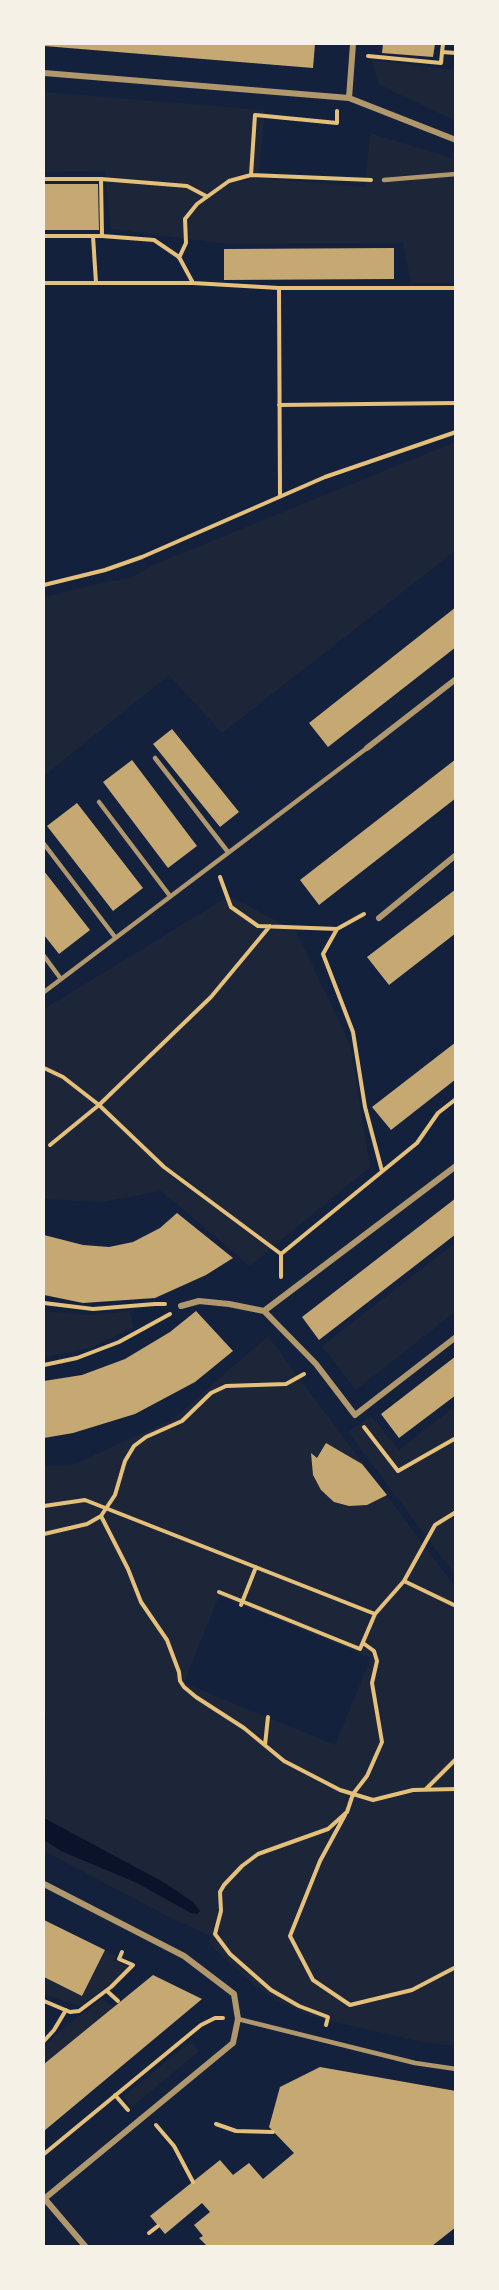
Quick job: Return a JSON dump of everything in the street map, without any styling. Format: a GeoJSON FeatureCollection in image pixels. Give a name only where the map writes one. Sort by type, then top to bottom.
{"type":"FeatureCollection","features":[{"type":"Feature","properties":{"kind":"street"},"geometry":{"type":"LineString","coordinates":[[349,98],[353,44]]}},
{"type":"Feature","properties":{"kind":"street"},"geometry":{"type":"LineString","coordinates":[[44,73],[349,98],[456,140]]}},
{"type":"Feature","properties":{"kind":"street"},"geometry":{"type":"LineString","coordinates":[[367,748],[456,679]]}},
{"type":"Feature","properties":{"kind":"street"},"geometry":{"type":"LineString","coordinates":[[380,918],[456,855]]}},
{"type":"Feature","properties":{"kind":"street"},"geometry":{"type":"LineString","coordinates":[[264,1311],[456,1166]]}},
{"type":"Feature","properties":{"kind":"street"},"geometry":{"type":"LineString","coordinates":[[181,1306],[199,1301],[264,1311],[316,1364],[355,1415],[456,1337]]}},
{"type":"Feature","properties":{"kind":"street"},"geometry":{"type":"LineString","coordinates":[[44,1884],[184,1956],[234,1994],[237,2019],[232,2043],[44,2199],[85,2247]]}},
{"type":"Feature","properties":{"kind":"lane"},"geometry":{"type":"LineString","coordinates":[[384,180],[456,174]]}},
{"type":"Feature","properties":{"kind":"lane"},"geometry":{"type":"LineString","coordinates":[[44,992],[367,748]]}},
{"type":"Feature","properties":{"kind":"lane"},"geometry":{"type":"LineString","coordinates":[[155,758],[228,852]]}},
{"type":"Feature","properties":{"kind":"lane"},"geometry":{"type":"LineString","coordinates":[[99,802],[170,896]]}},
{"type":"Feature","properties":{"kind":"lane"},"geometry":{"type":"LineString","coordinates":[[44,844],[115,937]]}},
{"type":"Feature","properties":{"kind":"lane"},"geometry":{"type":"LineString","coordinates":[[44,956],[61,979]]}},
{"type":"Feature","properties":{"kind":"lane"},"geometry":{"type":"LineString","coordinates":[[237,2019],[415,2063],[456,2068]]}},
{"type":"Feature","properties":{"kind":"path"},"geometry":{"type":"LineString","coordinates":[[369,56],[441,63],[443,44]]}},
{"type":"Feature","properties":{"kind":"path"},"geometry":{"type":"LineString","coordinates":[[442,52],[456,53]]}},
{"type":"Feature","properties":{"kind":"path"},"geometry":{"type":"LineString","coordinates":[[251,175],[255,115],[336,123],[337,115]]}},
{"type":"Feature","properties":{"kind":"path"},"geometry":{"type":"LineString","coordinates":[[179,258],[186,243],[184,219],[206,196],[229,181],[251,175],[384,180]]}},
{"type":"Feature","properties":{"kind":"path"},"geometry":{"type":"LineString","coordinates":[[44,179],[101,179],[187,186],[206,196]]}},
{"type":"Feature","properties":{"kind":"path"},"geometry":{"type":"LineString","coordinates":[[101,179],[102,236]]}},
{"type":"Feature","properties":{"kind":"path"},"geometry":{"type":"LineString","coordinates":[[44,236],[102,236],[154,240],[179,258],[194,283]]}},
{"type":"Feature","properties":{"kind":"path"},"geometry":{"type":"LineString","coordinates":[[93,236],[96,283]]}},
{"type":"Feature","properties":{"kind":"path"},"geometry":{"type":"LineString","coordinates":[[44,283],[194,283],[279,288],[456,288]]}},
{"type":"Feature","properties":{"kind":"path"},"geometry":{"type":"LineString","coordinates":[[279,288],[280,496]]}},
{"type":"Feature","properties":{"kind":"path"},"geometry":{"type":"LineString","coordinates":[[279,405],[456,403]]}},
{"type":"Feature","properties":{"kind":"path"},"geometry":{"type":"LineString","coordinates":[[44,585],[105,570],[142,557],[280,496],[367,461],[456,432]]}},
{"type":"Feature","properties":{"kind":"path"},"geometry":{"type":"LineString","coordinates":[[215,862],[231,907],[258,926],[337,929]]}},
{"type":"Feature","properties":{"kind":"path"},"geometry":{"type":"LineString","coordinates":[[380,918],[363,913],[337,929],[323,954],[353,1032],[365,1107],[382,1171]]}},
{"type":"Feature","properties":{"kind":"path"},"geometry":{"type":"LineString","coordinates":[[50,1145],[99,1105],[212,997],[270,926]]}},
{"type":"Feature","properties":{"kind":"path"},"geometry":{"type":"LineString","coordinates":[[44,1068],[63,1077],[99,1105],[164,1167],[281,1254]]}},
{"type":"Feature","properties":{"kind":"path"},"geometry":{"type":"LineString","coordinates":[[281,1254],[417,1143],[438,1113],[456,1100]]}},
{"type":"Feature","properties":{"kind":"path"},"geometry":{"type":"LineString","coordinates":[[281,1254],[281,1297]]}},
{"type":"Feature","properties":{"kind":"path"},"geometry":{"type":"LineString","coordinates":[[44,1303],[93,1309],[155,1304],[181,1306]]}},
{"type":"Feature","properties":{"kind":"path"},"geometry":{"type":"LineString","coordinates":[[44,1365],[76,1358],[119,1342],[157,1323],[181,1306]]}},
{"type":"Feature","properties":{"kind":"path"},"geometry":{"type":"LineString","coordinates":[[44,1534],[87,1524],[101,1516],[115,1495],[129,1453],[141,1440],[182,1421],[204,1399],[220,1388],[286,1384],[297,1379],[316,1364]]}},
{"type":"Feature","properties":{"kind":"path"},"geometry":{"type":"LineString","coordinates":[[355,1415],[398,1471],[456,1438]]}},
{"type":"Feature","properties":{"kind":"path"},"geometry":{"type":"LineString","coordinates":[[44,1506],[85,1500],[375,1614]]}},
{"type":"Feature","properties":{"kind":"path"},"geometry":{"type":"LineString","coordinates":[[219,1592],[328,1639],[360,1649],[375,1614],[404,1581],[435,1525],[456,1512]]}},
{"type":"Feature","properties":{"kind":"path"},"geometry":{"type":"LineString","coordinates":[[101,1516],[128,1569],[141,1602],[167,1640],[184,1687],[244,1728],[284,1761],[340,1790],[373,1800],[413,1790],[456,1789]]}},
{"type":"Feature","properties":{"kind":"path"},"geometry":{"type":"LineString","coordinates":[[241,1603],[256,1567]]}},
{"type":"Feature","properties":{"kind":"path"},"geometry":{"type":"LineString","coordinates":[[404,1581],[456,1606]]}},
{"type":"Feature","properties":{"kind":"path"},"geometry":{"type":"LineString","coordinates":[[363,1643],[374,1651],[377,1661],[372,1683],[382,1742],[367,1776],[353,1794],[347,1812],[320,1861],[290,1936],[313,1980],[350,2005],[412,1990],[456,1967]]}},
{"type":"Feature","properties":{"kind":"path"},"geometry":{"type":"LineString","coordinates":[[265,1745],[268,1717]]}},
{"type":"Feature","properties":{"kind":"path"},"geometry":{"type":"LineString","coordinates":[[425,1790],[456,1759]]}},
{"type":"Feature","properties":{"kind":"path"},"geometry":{"type":"LineString","coordinates":[[326,2026],[328,2017],[299,2006],[271,1990],[230,1954],[215,1934],[221,1911],[220,1892],[242,1866],[258,1854],[328,1829],[347,1812]]}},
{"type":"Feature","properties":{"kind":"path"},"geometry":{"type":"LineString","coordinates":[[44,2001],[66,2010],[79,2011],[106,1991],[133,1965],[118,1959],[122,1952]]}},
{"type":"Feature","properties":{"kind":"path"},"geometry":{"type":"LineString","coordinates":[[106,1991],[118,2001]]}},
{"type":"Feature","properties":{"kind":"path"},"geometry":{"type":"LineString","coordinates":[[44,2042],[66,2010]]}},
{"type":"Feature","properties":{"kind":"path"},"geometry":{"type":"LineString","coordinates":[[44,2154],[201,2025],[215,2018],[237,2019]]}},
{"type":"Feature","properties":{"kind":"path"},"geometry":{"type":"LineString","coordinates":[[115,2095],[128,2111]]}},
{"type":"Feature","properties":{"kind":"path"},"geometry":{"type":"LineString","coordinates":[[216,2124],[236,2131],[273,2133]]}},
{"type":"Feature","properties":{"kind":"path"},"geometry":{"type":"LineString","coordinates":[[160,2129],[174,2146],[193,2182]]}},
{"type":"Feature","properties":{"kind":"path"},"geometry":{"type":"LineString","coordinates":[[149,2233],[158,2226]]}},
{"type":"Feature","properties":{"kind":"shaded area"},"geometry":{"type":"Polygon","coordinates":[[[372,60],[455,70],[455,121],[378,84],[372,60]]]}},
{"type":"Feature","properties":{"kind":"shaded area"},"geometry":{"type":"Polygon","coordinates":[[[44,92],[265,110],[258,178],[365,187],[370,133],[455,159],[455,283],[411,283],[403,243],[227,244],[111,229],[105,171],[44,172],[44,92]]]}},
{"type":"Feature","properties":{"kind":"shaded area"},"geometry":{"type":"Polygon","coordinates":[[[455,442],[455,551],[222,733],[169,675],[44,776],[44,597],[129,579],[153,565],[455,442]]]}},
{"type":"Feature","properties":{"kind":"shaded area"},"geometry":{"type":"Polygon","coordinates":[[[229,896],[296,931],[350,1044],[370,1167],[250,1266],[161,1191],[102,1202],[44,1199],[44,1009],[229,896]]]}},
{"type":"Feature","properties":{"kind":"shaded area"},"geometry":{"type":"Polygon","coordinates":[[[455,1243],[455,1312],[356,1390],[322,1346],[455,1243]]]}},
{"type":"Feature","properties":{"kind":"shaded area"},"geometry":{"type":"Polygon","coordinates":[[[44,1311],[90,1315],[129,1311],[134,1327],[90,1348],[44,1357],[44,1311]]]}},
{"type":"Feature","properties":{"kind":"shaded area"},"geometry":{"type":"Polygon","coordinates":[[[268,1336],[455,1587],[455,2046],[421,2042],[311,2016],[277,2001],[255,1986],[222,1956],[208,1942],[212,1937],[167,1916],[44,1851],[46,1715],[44,1715],[44,1466],[72,1465],[173,1419],[268,1336]],[[219,1596],[184,1683],[335,1745],[371,1658],[219,1596]]]}},
{"type":"Feature","properties":{"kind":"shaded area"},"geometry":{"type":"Polygon","coordinates":[[[455,1406],[455,1575],[348,1432],[371,1416],[399,1450],[455,1406]]]}},
{"type":"Feature","properties":{"kind":"shaded area"},"geometry":{"type":"Polygon","coordinates":[[[44,1818],[165,1883],[193,1902],[200,1911],[197,1914],[191,1913],[137,1883],[61,1851],[44,1840],[44,1818]]]}},
{"type":"Feature","properties":{"kind":"shaded area"},"geometry":{"type":"Polygon","coordinates":[[[105,1950],[116,1956],[114,1960],[128,1967],[108,1986],[79,2006],[44,1994],[45,1978],[82,1996],[105,1950]]]}},
{"type":"Feature","properties":{"kind":"shaded area"},"geometry":{"type":"Polygon","coordinates":[[[102,1999],[114,2007],[48,2061],[44,2057],[44,2048],[56,2034],[102,1999]]]}},
{"type":"Feature","properties":{"kind":"shaded area"},"geometry":{"type":"Polygon","coordinates":[[[191,2041],[199,2051],[132,2107],[123,2097],[191,2041]]]}},
{"type":"Feature","properties":{"kind":"building"},"geometry":{"type":"Polygon","coordinates":[[[44,44],[315,44],[313,68],[44,46],[44,44]]]}},
{"type":"Feature","properties":{"kind":"building"},"geometry":{"type":"Polygon","coordinates":[[[383,44],[435,44],[433,57],[382,53],[383,44]]]}},
{"type":"Feature","properties":{"kind":"building"},"geometry":{"type":"Polygon","coordinates":[[[44,184],[98,184],[99,230],[44,230],[44,184]]]}},
{"type":"Feature","properties":{"kind":"building"},"geometry":{"type":"Polygon","coordinates":[[[394,248],[394,279],[224,280],[224,249],[394,248]]]}},
{"type":"Feature","properties":{"kind":"building"},"geometry":{"type":"Polygon","coordinates":[[[456,607],[456,647],[328,747],[309,723],[456,607]]]}},
{"type":"Feature","properties":{"kind":"building"},"geometry":{"type":"Polygon","coordinates":[[[172,729],[239,812],[220,827],[153,744],[172,729]]]}},
{"type":"Feature","properties":{"kind":"building"},"geometry":{"type":"Polygon","coordinates":[[[456,759],[456,798],[319,905],[300,880],[456,759]]]}},
{"type":"Feature","properties":{"kind":"building"},"geometry":{"type":"Polygon","coordinates":[[[132,760],[197,846],[168,868],[103,782],[132,760]]]}},
{"type":"Feature","properties":{"kind":"building"},"geometry":{"type":"Polygon","coordinates":[[[77,803],[143,888],[113,911],[47,826],[77,803]]]}},
{"type":"Feature","properties":{"kind":"building"},"geometry":{"type":"Polygon","coordinates":[[[44,871],[90,930],[59,954],[44,935],[44,871]]]}},
{"type":"Feature","properties":{"kind":"building"},"geometry":{"type":"Polygon","coordinates":[[[456,889],[456,933],[389,985],[367,957],[456,889]]]}},
{"type":"Feature","properties":{"kind":"building"},"geometry":{"type":"Polygon","coordinates":[[[456,1042],[456,1079],[391,1130],[372,1107],[456,1042]]]}},
{"type":"Feature","properties":{"kind":"building"},"geometry":{"type":"Polygon","coordinates":[[[456,1198],[456,1234],[319,1340],[302,1317],[456,1198]]]}},
{"type":"Feature","properties":{"kind":"building"},"geometry":{"type":"Polygon","coordinates":[[[177,1213],[233,1258],[206,1275],[155,1298],[83,1303],[44,1295],[44,1235],[83,1245],[109,1247],[133,1242],[160,1228],[177,1213]]]}},
{"type":"Feature","properties":{"kind":"building"},"geometry":{"type":"Polygon","coordinates":[[[196,1311],[233,1351],[195,1382],[135,1414],[73,1433],[44,1438],[44,1381],[82,1375],[125,1359],[170,1332],[196,1311]]]}},
{"type":"Feature","properties":{"kind":"building"},"geometry":{"type":"Polygon","coordinates":[[[456,1356],[456,1395],[399,1438],[381,1414],[456,1356]]]}},
{"type":"Feature","properties":{"kind":"building"},"geometry":{"type":"Polygon","coordinates":[[[326,1443],[362,1464],[387,1495],[367,1505],[349,1506],[334,1502],[321,1490],[313,1475],[311,1453],[317,1458],[326,1443]]]}},
{"type":"Feature","properties":{"kind":"building"},"geometry":{"type":"Polygon","coordinates":[[[44,1920],[105,1950],[82,1996],[44,1977],[44,1920]]]}},
{"type":"Feature","properties":{"kind":"building"},"geometry":{"type":"Polygon","coordinates":[[[153,1975],[202,1999],[44,2131],[44,2064],[153,1975]]]}},
{"type":"Feature","properties":{"kind":"building"},"geometry":{"type":"Polygon","coordinates":[[[320,2067],[456,2091],[456,2227],[432,2246],[207,2246],[199,2238],[203,2236],[194,2225],[210,2212],[202,2203],[165,2234],[150,2216],[220,2160],[233,2175],[249,2163],[263,2179],[294,2153],[269,2127],[280,2087],[320,2067]]]}}]}
